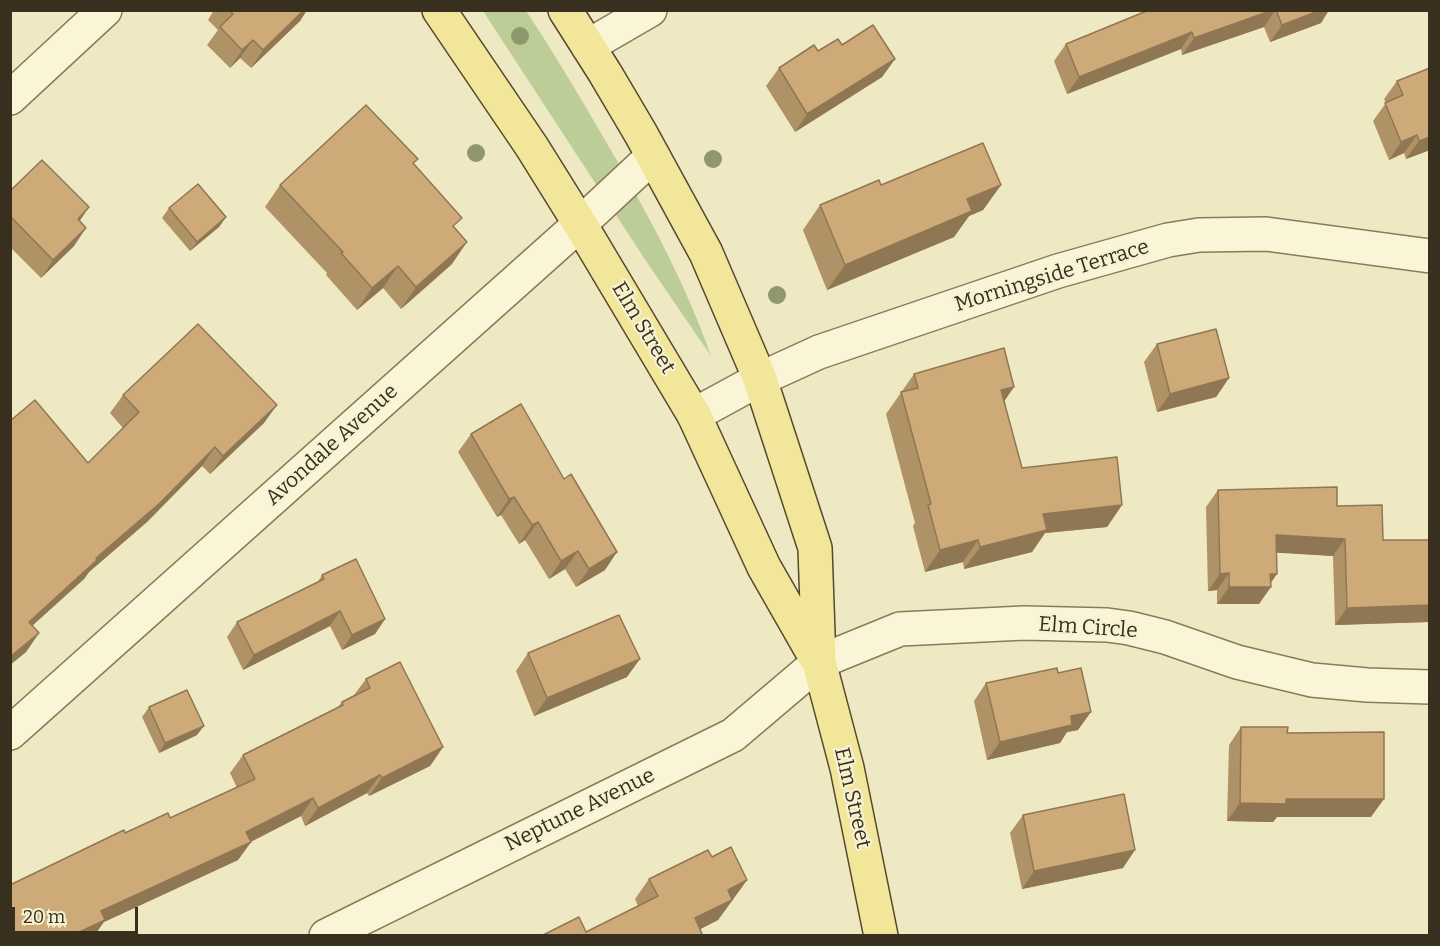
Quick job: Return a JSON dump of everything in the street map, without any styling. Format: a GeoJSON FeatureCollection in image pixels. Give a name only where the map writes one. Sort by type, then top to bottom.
{"type":"FeatureCollection","features":[{"type":"Feature","properties":{"kind":"main road","name":"Elm Street"},"geometry":{"type":"LineString","coordinates":[[439,10],[532,147],[694,415],[764,567],[819,662]]}},
{"type":"Feature","properties":{"kind":"main road","name":"Elm Street"},"geometry":{"type":"LineString","coordinates":[[566,10],[653,156],[706,253],[760,378],[815,548],[819,662],[847,768],[881,936]]}},
{"type":"Feature","properties":{"kind":"street"},"geometry":{"type":"LineString","coordinates":[[10,98],[105,10]]}},
{"type":"Feature","properties":{"kind":"street"},"geometry":{"type":"LineString","coordinates":[[588,46],[650,10]]}},
{"type":"Feature","properties":{"kind":"street","name":"Avondale Avenue"},"geometry":{"type":"LineString","coordinates":[[10,733],[580,224],[653,156]]}},
{"type":"Feature","properties":{"kind":"street","name":"Morningside Terrace"},"geometry":{"type":"LineString","coordinates":[[694,415],[760,378],[819,352],[1058,271],[1168,240],[1199,235],[1266,234],[1430,256]]}},
{"type":"Feature","properties":{"kind":"street","name":"Elm Circle"},"geometry":{"type":"LineString","coordinates":[[819,662],[900,629],[1024,623],[1107,625],[1165,637],[1237,662],[1312,680],[1430,687]]}},
{"type":"Feature","properties":{"kind":"street","name":"Neptune Avenue"},"geometry":{"type":"LineString","coordinates":[[326,936],[733,735],[819,662]]}},
{"type":"Feature","properties":{"kind":"green space"},"geometry":{"type":"Polygon","coordinates":[[[483,11],[526,11],[572,84],[643,207],[680,280],[711,356],[646,261],[483,11]]]}},
{"type":"Feature","properties":{"kind":"building"},"geometry":{"type":"Polygon","coordinates":[[[229,10],[304,10],[263,50],[253,40],[242,50],[220,27],[233,14],[229,10]]]}},
{"type":"Feature","properties":{"kind":"building"},"geometry":{"type":"Polygon","coordinates":[[[1149,10],[1273,10],[1194,38],[1192,32],[1079,77],[1066,44],[1149,10]]]}},
{"type":"Feature","properties":{"kind":"building"},"geometry":{"type":"Polygon","coordinates":[[[1276,10],[1321,10],[1282,25],[1276,10]]]}},
{"type":"Feature","properties":{"kind":"building"},"geometry":{"type":"Polygon","coordinates":[[[873,25],[895,59],[807,114],[779,68],[814,45],[818,51],[838,39],[842,45],[873,25]]]}},
{"type":"Feature","properties":{"kind":"building"},"geometry":{"type":"Polygon","coordinates":[[[1430,68],[1430,137],[1419,141],[1417,135],[1401,142],[1385,103],[1403,95],[1397,81],[1430,68]]]}},
{"type":"Feature","properties":{"kind":"building"},"geometry":{"type":"Polygon","coordinates":[[[366,105],[418,159],[413,163],[462,218],[453,226],[467,242],[416,287],[398,266],[372,288],[341,253],[343,252],[280,185],[366,105]]]}},
{"type":"Feature","properties":{"kind":"building"},"geometry":{"type":"Polygon","coordinates":[[[983,143],[1001,185],[967,199],[972,211],[845,265],[820,205],[879,180],[881,185],[983,143]]]}},
{"type":"Feature","properties":{"kind":"building"},"geometry":{"type":"Polygon","coordinates":[[[42,160],[89,207],[78,219],[86,228],[53,260],[10,216],[10,191],[42,160]]]}},
{"type":"Feature","properties":{"kind":"building"},"geometry":{"type":"Polygon","coordinates":[[[198,184],[226,217],[197,242],[169,208],[198,184]]]}},
{"type":"Feature","properties":{"kind":"building"},"geometry":{"type":"Polygon","coordinates":[[[198,324],[277,405],[223,456],[215,447],[160,503],[96,558],[97,560],[29,622],[39,633],[10,657],[10,421],[35,400],[88,463],[139,412],[123,395],[198,324]]]}},
{"type":"Feature","properties":{"kind":"building"},"geometry":{"type":"Polygon","coordinates":[[[1216,329],[1229,378],[1170,394],[1157,344],[1216,329]]]}},
{"type":"Feature","properties":{"kind":"building"},"geometry":{"type":"Polygon","coordinates":[[[1004,348],[1014,387],[1001,390],[1022,468],[1117,457],[1122,505],[1043,514],[1047,530],[980,547],[978,540],[940,550],[928,505],[931,504],[901,392],[918,388],[914,374],[1004,348]]]}},
{"type":"Feature","properties":{"kind":"building"},"geometry":{"type":"Polygon","coordinates":[[[521,404],[564,479],[571,474],[617,552],[589,569],[578,551],[561,561],[538,522],[532,525],[514,497],[509,499],[471,434],[521,404]]]}},
{"type":"Feature","properties":{"kind":"building"},"geometry":{"type":"Polygon","coordinates":[[[1337,487],[1337,506],[1382,505],[1383,540],[1430,540],[1430,605],[1347,608],[1345,539],[1276,535],[1277,574],[1270,574],[1271,587],[1229,587],[1229,573],[1220,574],[1218,490],[1337,487]]]}},
{"type":"Feature","properties":{"kind":"building"},"geometry":{"type":"Polygon","coordinates":[[[356,559],[385,619],[352,635],[340,611],[254,655],[237,622],[324,579],[322,575],[356,559]]]}},
{"type":"Feature","properties":{"kind":"building"},"geometry":{"type":"Polygon","coordinates":[[[619,615],[640,659],[547,698],[528,653],[619,615]]]}},
{"type":"Feature","properties":{"kind":"building"},"geometry":{"type":"Polygon","coordinates":[[[400,662],[443,747],[382,778],[380,775],[318,808],[313,798],[246,832],[251,842],[101,911],[105,920],[71,936],[10,936],[10,885],[124,830],[125,833],[168,813],[170,818],[255,779],[243,755],[343,705],[342,702],[370,688],[366,679],[400,662]]]}},
{"type":"Feature","properties":{"kind":"building"},"geometry":{"type":"Polygon","coordinates":[[[1057,668],[1058,673],[1081,668],[1091,712],[1071,716],[1072,725],[1000,742],[986,683],[1057,668]]]}},
{"type":"Feature","properties":{"kind":"building"},"geometry":{"type":"Polygon","coordinates":[[[187,690],[204,726],[165,743],[149,707],[187,690]]]}},
{"type":"Feature","properties":{"kind":"building"},"geometry":{"type":"Polygon","coordinates":[[[1241,727],[1288,727],[1287,733],[1384,732],[1384,799],[1286,799],[1286,804],[1240,803],[1241,727]]]}},
{"type":"Feature","properties":{"kind":"building"},"geometry":{"type":"Polygon","coordinates":[[[1124,794],[1135,850],[1034,871],[1023,815],[1124,794]]]}},
{"type":"Feature","properties":{"kind":"building"},"geometry":{"type":"Polygon","coordinates":[[[731,847],[747,880],[728,890],[732,900],[695,918],[703,936],[541,936],[579,917],[586,932],[658,896],[649,879],[708,850],[712,857],[731,847]]]}}]}
